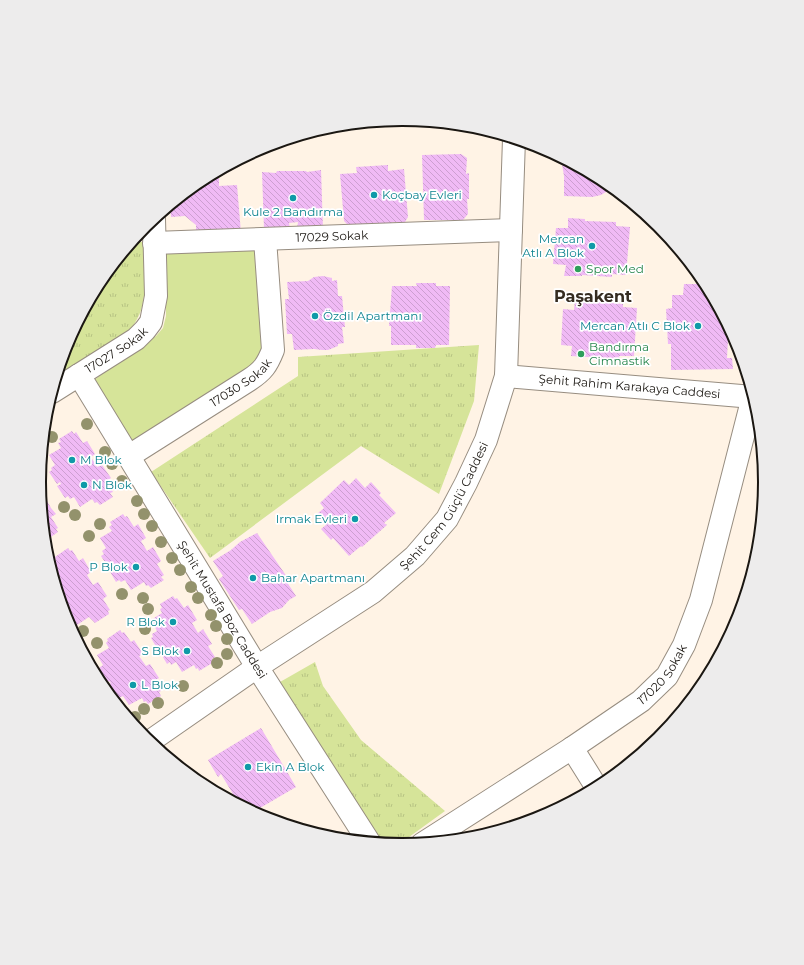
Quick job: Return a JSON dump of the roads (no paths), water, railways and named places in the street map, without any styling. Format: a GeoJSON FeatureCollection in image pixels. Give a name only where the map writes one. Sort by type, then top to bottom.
{"type":"FeatureCollection","features":[{"type":"Feature","properties":{"kind":"street","name":"Şehit Cem Güçlü Caddesi"},"geometry":{"type":"LineString","coordinates":[[154,738],[257,666],[373,592],[415,556],[447,519],[486,440],[506,376],[514,144]]}},
{"type":"Feature","properties":{"kind":"street","name":"17027 Sokak"},"geometry":{"type":"LineString","coordinates":[[59,388],[136,339],[151,322],[156,296],[154,227]]}},
{"type":"Feature","properties":{"kind":"street","name":"17029 Sokak"},"geometry":{"type":"LineString","coordinates":[[154,243],[511,230]]}},
{"type":"Feature","properties":{"kind":"street","name":"17030 Sokak"},"geometry":{"type":"LineString","coordinates":[[129,456],[249,380],[260,372],[268,363],[273,350],[265,239]]}},
{"type":"Feature","properties":{"kind":"street","name":"Şehit Mustafa Boz Caddesi"},"geometry":{"type":"LineString","coordinates":[[79,375],[257,666],[364,836]]}},
{"type":"Feature","properties":{"kind":"street","name":"Şehit Rahim Karakaya Caddesi"},"geometry":{"type":"LineString","coordinates":[[506,376],[747,397]]}},
{"type":"Feature","properties":{"kind":"street","name":"17020 Sokak"},"geometry":{"type":"LineString","coordinates":[[433,837],[572,748],[641,701],[667,676],[684,645],[701,600],[750,409]]}},
{"type":"Feature","properties":{"kind":"street"},"geometry":{"type":"LineString","coordinates":[[572,748],[594,783]]}},
{"type":"Feature","properties":{"kind":"place","name":"Koçbay Evleri"},"geometry":{"type":"Point","coordinates":[374,195]}},
{"type":"Feature","properties":{"kind":"place","name":"Kule 2 Bandırma"},"geometry":{"type":"Point","coordinates":[293,198]}},
{"type":"Feature","properties":{"kind":"place","name":"Mercan Atlı A Blok"},"geometry":{"type":"Point","coordinates":[592,246]}},
{"type":"Feature","properties":{"kind":"place","name":"Spor Med"},"geometry":{"type":"Point","coordinates":[578,269]}},
{"type":"Feature","properties":{"kind":"place","name":"Özdil Apartmanı"},"geometry":{"type":"Point","coordinates":[315,316]}},
{"type":"Feature","properties":{"kind":"place","name":"Mercan Atlı C Blok"},"geometry":{"type":"Point","coordinates":[698,326]}},
{"type":"Feature","properties":{"kind":"place","name":"Bandırma Cimnastik"},"geometry":{"type":"Point","coordinates":[581,354]}},
{"type":"Feature","properties":{"kind":"place","name":"M Blok"},"geometry":{"type":"Point","coordinates":[72,460]}},
{"type":"Feature","properties":{"kind":"place","name":"N Blok"},"geometry":{"type":"Point","coordinates":[84,485]}},
{"type":"Feature","properties":{"kind":"place","name":"Irmak Evleri"},"geometry":{"type":"Point","coordinates":[355,519]}},
{"type":"Feature","properties":{"kind":"place","name":"P Blok"},"geometry":{"type":"Point","coordinates":[136,567]}},
{"type":"Feature","properties":{"kind":"place","name":"Bahar Apartmanı"},"geometry":{"type":"Point","coordinates":[253,578]}},
{"type":"Feature","properties":{"kind":"place","name":"R Blok"},"geometry":{"type":"Point","coordinates":[173,622]}},
{"type":"Feature","properties":{"kind":"place","name":"S Blok"},"geometry":{"type":"Point","coordinates":[187,651]}},
{"type":"Feature","properties":{"kind":"place","name":"L Blok"},"geometry":{"type":"Point","coordinates":[133,685]}},
{"type":"Feature","properties":{"kind":"place","name":"Ekin A Blok"},"geometry":{"type":"Point","coordinates":[248,767]}},
{"type":"Feature","properties":{"kind":"district","name":"Paşakent"},"geometry":{"type":"Point","coordinates":[593,296]}}]}
